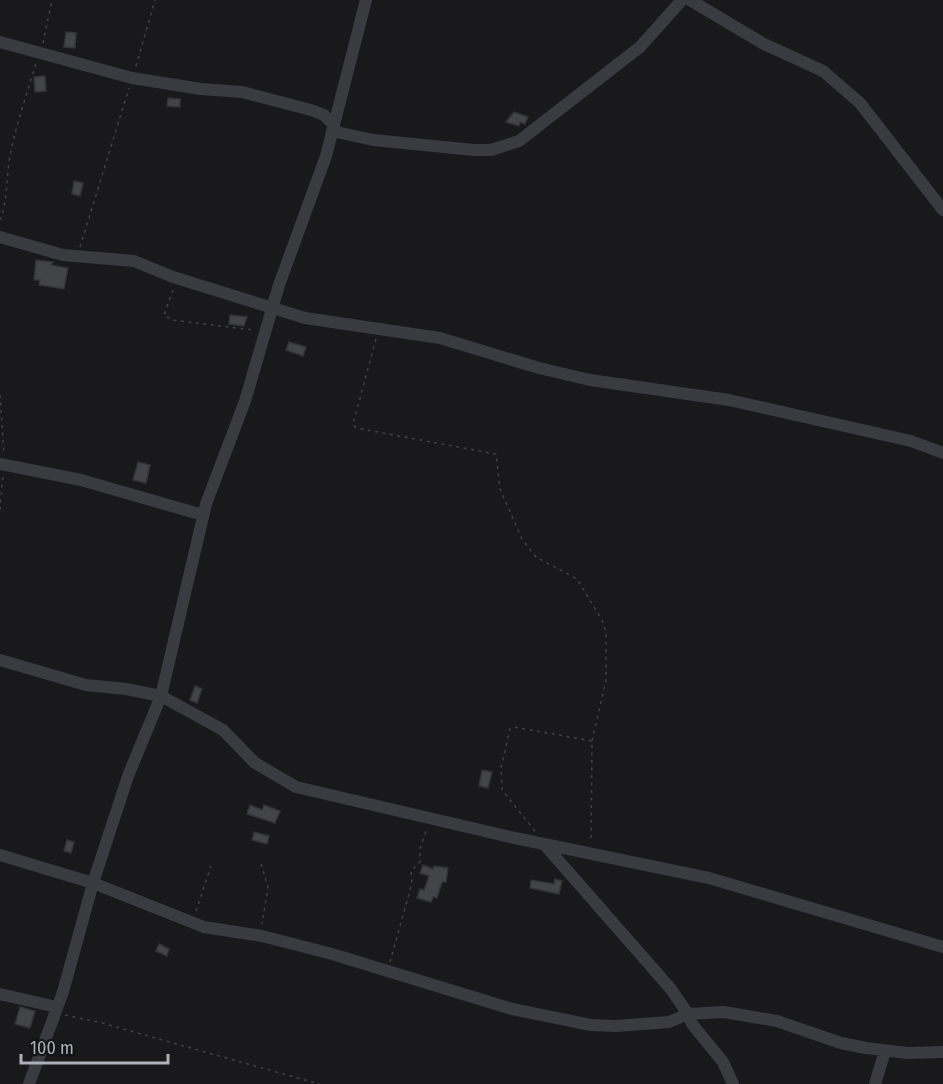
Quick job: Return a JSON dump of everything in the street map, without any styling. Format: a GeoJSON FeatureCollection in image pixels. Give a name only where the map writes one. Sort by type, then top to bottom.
{"type":"FeatureCollection","features":[{"type":"Feature","properties":{"kind":"street"},"geometry":{"type":"LineString","coordinates":[[29,1084],[56,1010],[93,883],[128,776],[161,696],[203,515],[245,402],[279,285],[333,128],[366,0]]}},
{"type":"Feature","properties":{"kind":"street"},"geometry":{"type":"LineString","coordinates":[[0,42],[132,78],[201,89],[242,92],[311,110],[324,115],[333,128],[373,140],[482,150],[504,148],[519,141],[623,62],[640,47],[682,0]]}},
{"type":"Feature","properties":{"kind":"street"},"geometry":{"type":"LineString","coordinates":[[690,0],[764,44],[823,71],[846,88],[943,210]]}},
{"type":"Feature","properties":{"kind":"street"},"geometry":{"type":"LineString","coordinates":[[0,237],[53,254],[134,261],[176,278],[305,318],[440,338],[539,368],[590,380],[729,400],[911,441],[943,453]]}},
{"type":"Feature","properties":{"kind":"street"},"geometry":{"type":"LineString","coordinates":[[2,465],[81,480],[203,515]]}},
{"type":"Feature","properties":{"kind":"street"},"geometry":{"type":"LineString","coordinates":[[0,660],[86,685],[126,689],[161,696],[223,730],[255,763],[296,787],[428,819],[709,878],[943,947]]}},
{"type":"Feature","properties":{"kind":"street"},"geometry":{"type":"LineString","coordinates":[[544,844],[670,988],[688,1014],[692,1024],[723,1062],[733,1084]]}},
{"type":"Feature","properties":{"kind":"street"},"geometry":{"type":"LineString","coordinates":[[0,855],[93,883],[188,921],[219,930],[262,936],[512,1010],[591,1025],[660,1023],[688,1014],[723,1012],[777,1021],[841,1043],[885,1051],[943,1052]]}},
{"type":"Feature","properties":{"kind":"street"},"geometry":{"type":"LineString","coordinates":[[0,994],[56,1010]]}},
{"type":"Feature","properties":{"kind":"street"},"geometry":{"type":"LineString","coordinates":[[875,1084],[885,1051]]}},
{"type":"Feature","properties":{"kind":"path"},"geometry":{"type":"LineString","coordinates":[[0,220],[4,208],[15,130],[40,54],[52,0]]}},
{"type":"Feature","properties":{"kind":"path"},"geometry":{"type":"LineString","coordinates":[[76,256],[96,199],[155,0]]}},
{"type":"Feature","properties":{"kind":"path"},"geometry":{"type":"LineString","coordinates":[[176,278],[164,310],[164,315],[167,317],[186,323],[243,327],[266,334]]}},
{"type":"Feature","properties":{"kind":"path"},"geometry":{"type":"LineString","coordinates":[[379,328],[353,424],[357,428],[496,454],[500,489],[522,539],[536,557],[577,579],[602,620],[606,632],[606,680],[592,741],[592,854]]}},
{"type":"Feature","properties":{"kind":"path"},"geometry":{"type":"LineString","coordinates":[[0,395],[2,465],[0,510]]}},
{"type":"Feature","properties":{"kind":"path"},"geometry":{"type":"LineString","coordinates":[[544,844],[502,790],[501,768],[510,729],[514,727],[542,730],[592,741]]}},
{"type":"Feature","properties":{"kind":"path"},"geometry":{"type":"LineString","coordinates":[[388,972],[395,939],[412,883],[411,871],[420,862],[428,819]]}},
{"type":"Feature","properties":{"kind":"path"},"geometry":{"type":"LineString","coordinates":[[261,864],[268,887],[262,936]]}},
{"type":"Feature","properties":{"kind":"path"},"geometry":{"type":"LineString","coordinates":[[188,921],[195,913],[211,866]]}},
{"type":"Feature","properties":{"kind":"path"},"geometry":{"type":"LineString","coordinates":[[56,1010],[319,1084]]}},
{"type":"Feature","properties":{"kind":"building"},"geometry":{"type":"Polygon","coordinates":[[[66,32],[76,33],[75,48],[64,47],[66,32]]]}},
{"type":"Feature","properties":{"kind":"building"},"geometry":{"type":"Polygon","coordinates":[[[45,76],[46,91],[35,92],[34,77],[45,76]]]}},
{"type":"Feature","properties":{"kind":"building"},"geometry":{"type":"Polygon","coordinates":[[[168,98],[180,99],[180,107],[167,106],[168,98]]]}},
{"type":"Feature","properties":{"kind":"building"},"geometry":{"type":"Polygon","coordinates":[[[514,112],[528,117],[525,124],[520,122],[519,126],[506,122],[514,112]]]}},
{"type":"Feature","properties":{"kind":"building"},"geometry":{"type":"Polygon","coordinates":[[[74,181],[83,183],[80,196],[72,194],[74,181]]]}},
{"type":"Feature","properties":{"kind":"building"},"geometry":{"type":"Polygon","coordinates":[[[36,260],[53,262],[51,265],[68,268],[64,289],[39,285],[40,280],[34,280],[36,260]]]}},
{"type":"Feature","properties":{"kind":"building"},"geometry":{"type":"Polygon","coordinates":[[[230,315],[247,317],[244,326],[229,324],[230,315]]]}},
{"type":"Feature","properties":{"kind":"building"},"geometry":{"type":"Polygon","coordinates":[[[289,342],[306,347],[303,356],[286,350],[289,342]]]}},
{"type":"Feature","properties":{"kind":"building"},"geometry":{"type":"Polygon","coordinates":[[[138,462],[150,465],[146,483],[133,480],[138,462]]]}},
{"type":"Feature","properties":{"kind":"building"},"geometry":{"type":"Polygon","coordinates":[[[195,686],[202,689],[197,703],[190,700],[195,686]]]}},
{"type":"Feature","properties":{"kind":"building"},"geometry":{"type":"Polygon","coordinates":[[[482,770],[492,772],[488,788],[479,786],[482,770]]]}},
{"type":"Feature","properties":{"kind":"building"},"geometry":{"type":"Polygon","coordinates":[[[250,805],[262,810],[264,805],[280,811],[275,823],[247,814],[250,805]]]}},
{"type":"Feature","properties":{"kind":"building"},"geometry":{"type":"Polygon","coordinates":[[[254,832],[269,836],[267,844],[252,840],[254,832]]]}},
{"type":"Feature","properties":{"kind":"building"},"geometry":{"type":"Polygon","coordinates":[[[67,840],[74,842],[71,853],[64,851],[67,840]]]}},
{"type":"Feature","properties":{"kind":"building"},"geometry":{"type":"Polygon","coordinates":[[[423,865],[433,869],[434,866],[448,868],[446,882],[442,882],[437,898],[433,897],[431,902],[417,898],[420,889],[424,890],[429,876],[420,873],[423,865]]]}},
{"type":"Feature","properties":{"kind":"building"},"geometry":{"type":"Polygon","coordinates":[[[555,879],[562,881],[559,894],[530,888],[531,880],[554,884],[555,879]]]}},
{"type":"Feature","properties":{"kind":"building"},"geometry":{"type":"Polygon","coordinates":[[[159,944],[169,949],[167,956],[156,951],[159,944]]]}},
{"type":"Feature","properties":{"kind":"building"},"geometry":{"type":"Polygon","coordinates":[[[20,1007],[35,1011],[30,1028],[15,1024],[20,1007]]]}}]}
